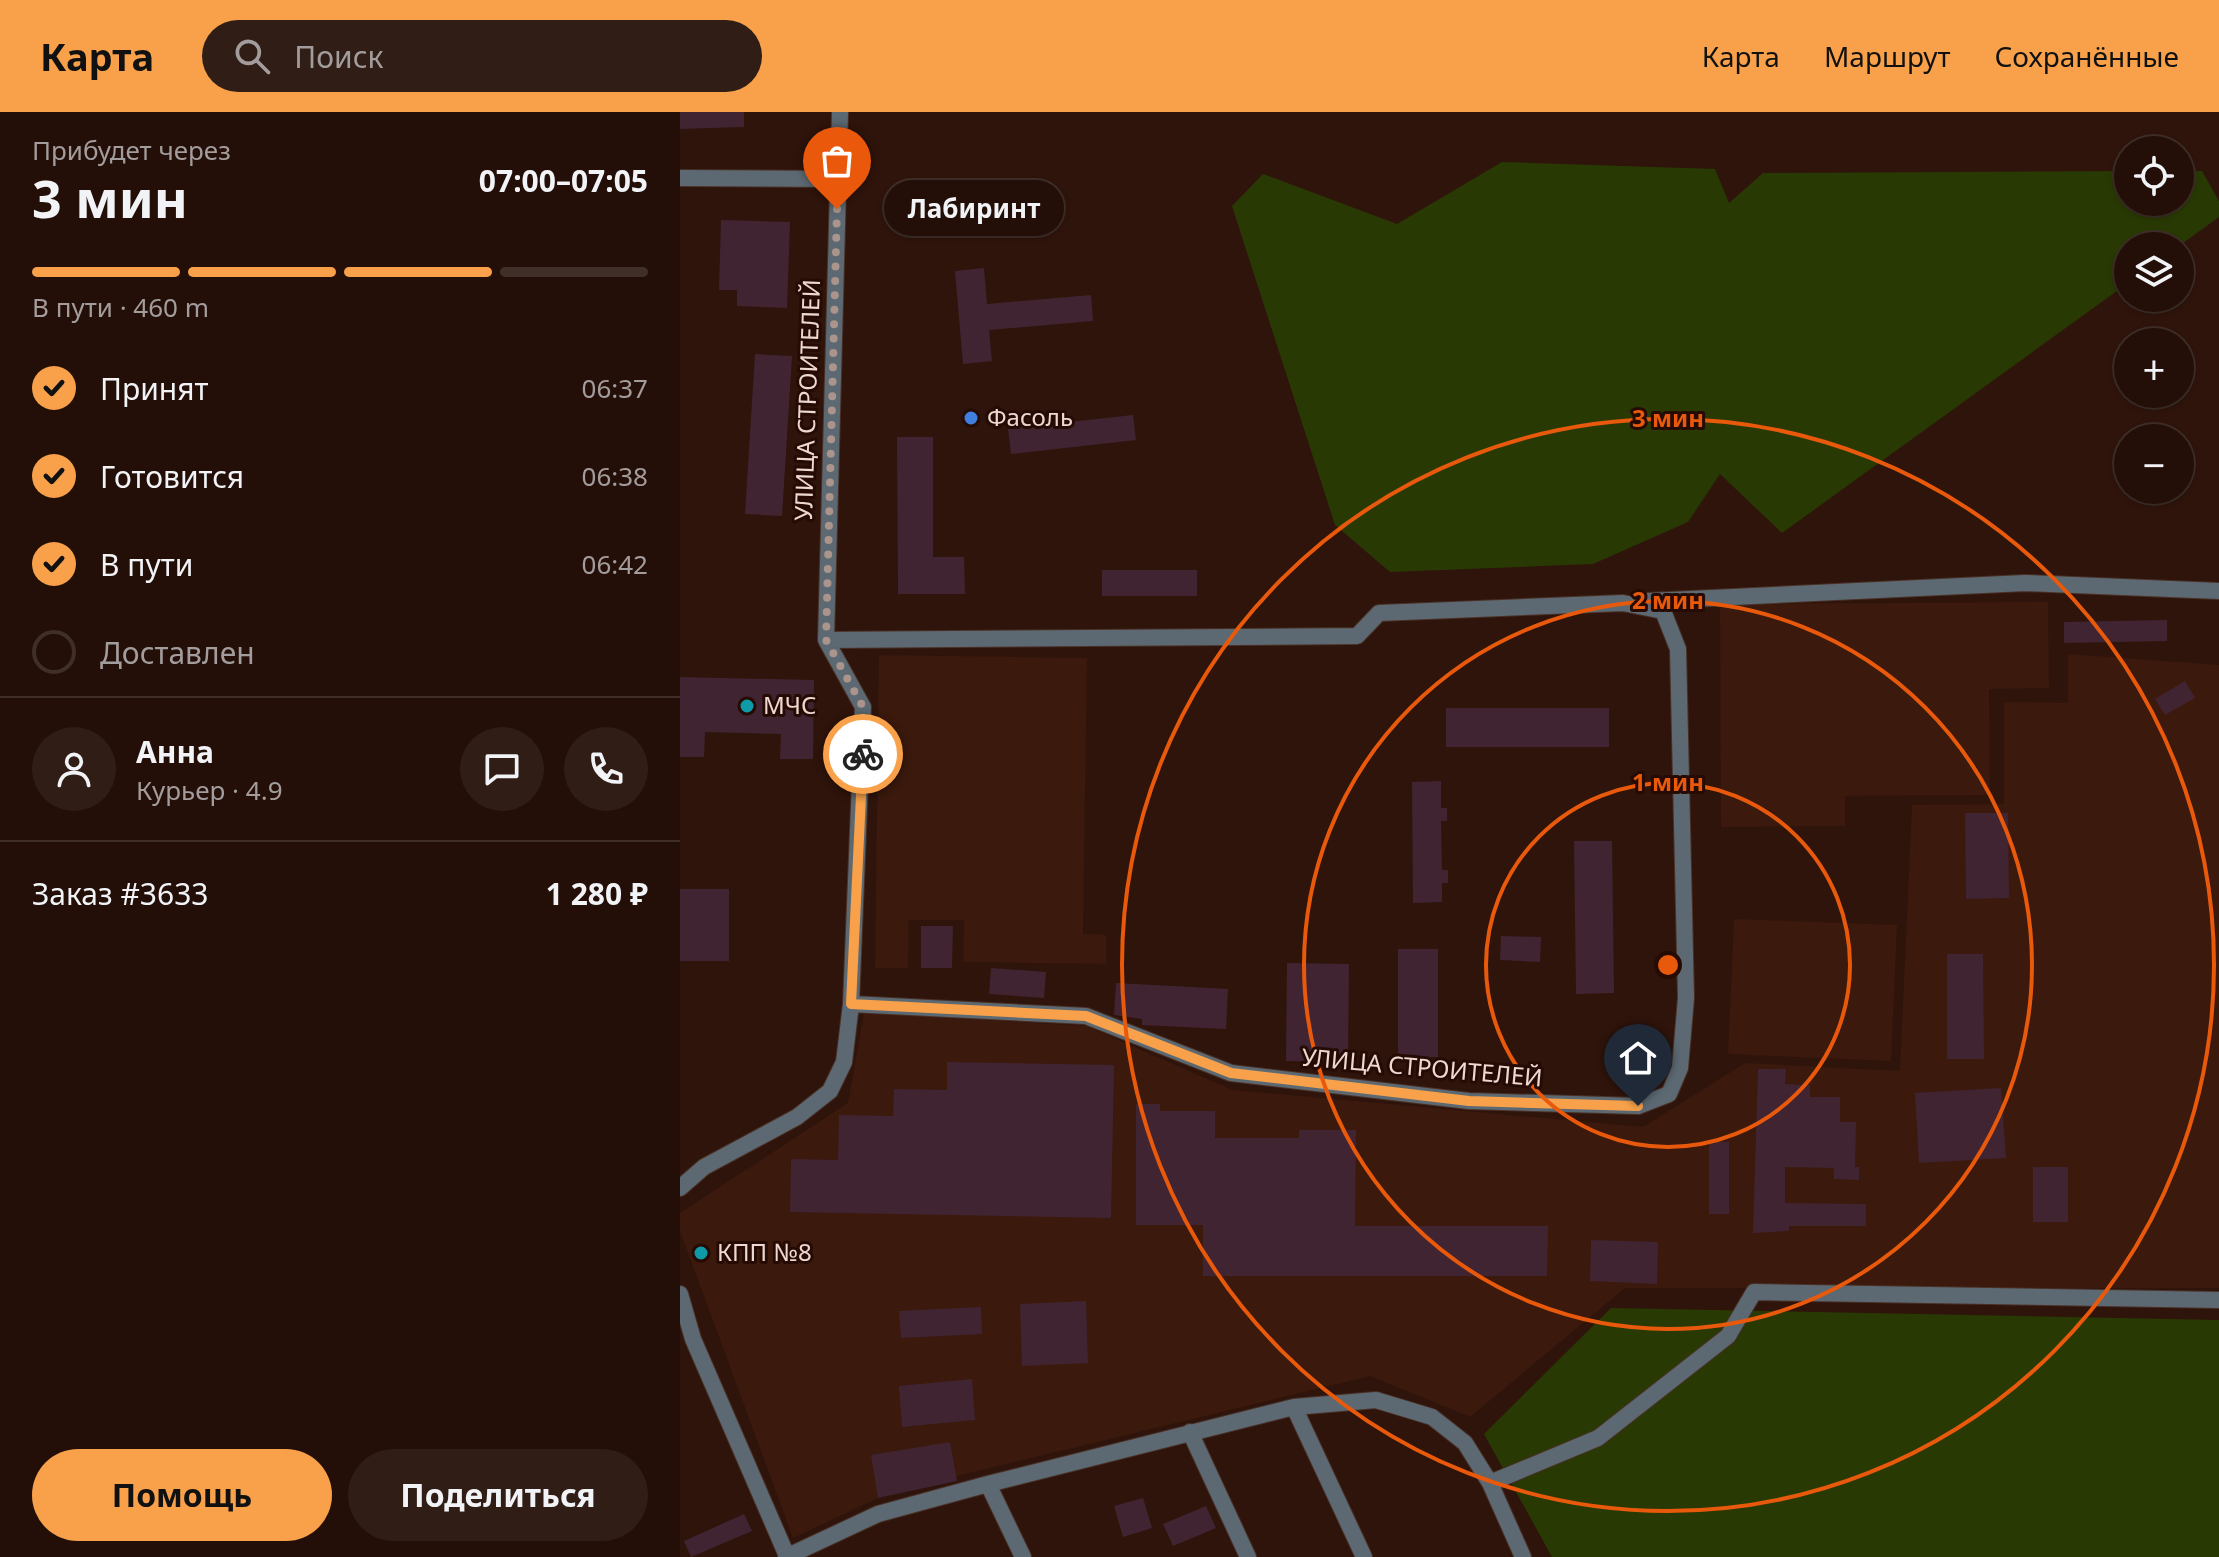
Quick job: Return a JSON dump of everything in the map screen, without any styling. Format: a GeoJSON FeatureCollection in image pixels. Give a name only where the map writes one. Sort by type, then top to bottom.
{"type":"FeatureCollection","features":[{"type":"Feature","properties":{"kind":"street","name":"УЛИЦА СТРОИТЕЛЕЙ"},"geometry":{"type":"LineString","coordinates":[[840,112],[826,640],[1357,636],[1379,613],[1623,603],[1663,611],[1678,649],[1686,998],[1680,1068],[1669,1094],[1638,1106],[1469,1101],[1231,1073],[1086,1016],[851,1004]]}},
{"type":"Feature","properties":{"kind":"street"},"geometry":{"type":"LineString","coordinates":[[680,178],[838,179]]}},
{"type":"Feature","properties":{"kind":"street"},"geometry":{"type":"LineString","coordinates":[[1623,603],[2025,583],[2219,591]]}},
{"type":"Feature","properties":{"kind":"street"},"geometry":{"type":"LineString","coordinates":[[680,1188],[704,1167],[797,1117],[830,1091],[844,1062],[851,1004],[863,707],[826,640]]}},
{"type":"Feature","properties":{"kind":"street"},"geometry":{"type":"LineString","coordinates":[[1490,1483],[1598,1438],[1728,1336],[1754,1292],[2219,1300]]}},
{"type":"Feature","properties":{"kind":"street"},"geometry":{"type":"LineString","coordinates":[[680,1294],[693,1339],[786,1557],[808,1553],[878,1514],[988,1484],[1294,1407],[1376,1400],[1432,1417],[1465,1443],[1490,1483],[1523,1557]]}},
{"type":"Feature","properties":{"kind":"street"},"geometry":{"type":"LineString","coordinates":[[1294,1407],[1364,1557]]}},
{"type":"Feature","properties":{"kind":"street"},"geometry":{"type":"LineString","coordinates":[[1190,1432],[1248,1557]]}},
{"type":"Feature","properties":{"kind":"street"},"geometry":{"type":"LineString","coordinates":[[988,1484],[1023,1557]]}},
{"type":"Feature","properties":{"kind":"shaded area"},"geometry":{"type":"Polygon","coordinates":[[[2048,602],[2049,688],[1989,689],[1990,795],[1845,796],[1845,826],[1721,827],[1720,604],[2048,602]]]}},
{"type":"Feature","properties":{"kind":"shaded area"},"geometry":{"type":"Polygon","coordinates":[[[2068,654],[2219,665],[2219,1288],[1625,1288],[1470,1417],[1370,1376],[891,1492],[793,1538],[680,1231],[680,1213],[848,1103],[864,1013],[1086,1026],[1233,1090],[1643,1127],[1745,1063],[1900,1071],[1912,805],[2004,804],[2004,702],[2068,703],[2068,654]]]}},
{"type":"Feature","properties":{"kind":"shaded area"},"geometry":{"type":"Polygon","coordinates":[[[879,655],[1087,658],[1083,934],[1106,935],[1106,964],[963,962],[964,920],[909,920],[908,968],[875,968],[879,655]]]}},
{"type":"Feature","properties":{"kind":"shaded area"},"geometry":{"type":"Polygon","coordinates":[[[1734,919],[1897,925],[1891,1061],[1728,1054],[1734,919]]]}},
{"type":"Feature","properties":{"kind":"green space"},"geometry":{"type":"Polygon","coordinates":[[[1502,162],[1715,169],[1729,203],[1763,173],[2114,171],[2114,216],[2194,216],[2194,171],[2202,171],[2219,201],[2219,217],[2194,235],[2194,232],[2114,232],[2114,293],[1782,533],[1720,474],[1688,522],[1593,564],[1390,572],[1335,525],[1232,206],[1263,174],[1397,224],[1502,162]]]}},
{"type":"Feature","properties":{"kind":"green space"},"geometry":{"type":"Polygon","coordinates":[[[1611,1308],[2219,1320],[2219,1557],[1552,1557],[1484,1434],[1611,1308]]]}},
{"type":"Feature","properties":{"kind":"building"},"geometry":{"type":"Polygon","coordinates":[[[680,112],[744,112],[744,127],[680,129],[680,112]]]}},
{"type":"Feature","properties":{"kind":"building"},"geometry":{"type":"Polygon","coordinates":[[[898,191],[929,191],[928,228],[898,228],[898,191]]]}},
{"type":"Feature","properties":{"kind":"building"},"geometry":{"type":"Polygon","coordinates":[[[721,220],[790,222],[787,308],[737,306],[737,290],[719,290],[721,220]]]}},
{"type":"Feature","properties":{"kind":"building"},"geometry":{"type":"Polygon","coordinates":[[[984,268],[987,304],[1091,295],[1093,321],[989,330],[992,361],[963,364],[955,271],[984,268]]]}},
{"type":"Feature","properties":{"kind":"building"},"geometry":{"type":"Polygon","coordinates":[[[755,354],[792,356],[782,516],[745,514],[755,354]]]}},
{"type":"Feature","properties":{"kind":"building"},"geometry":{"type":"Polygon","coordinates":[[[1133,415],[1136,440],[1011,454],[1008,429],[1133,415]]]}},
{"type":"Feature","properties":{"kind":"building"},"geometry":{"type":"Polygon","coordinates":[[[897,437],[933,437],[933,557],[964,557],[965,594],[898,594],[897,437]]]}},
{"type":"Feature","properties":{"kind":"building"},"geometry":{"type":"Polygon","coordinates":[[[1102,570],[1197,570],[1197,596],[1102,596],[1102,570]]]}},
{"type":"Feature","properties":{"kind":"building"},"geometry":{"type":"Polygon","coordinates":[[[2167,620],[2167,641],[2064,643],[2064,622],[2167,620]]]}},
{"type":"Feature","properties":{"kind":"building","name":"МЧС"},"geometry":{"type":"Polygon","coordinates":[[[680,677],[814,680],[813,759],[780,759],[781,734],[705,732],[704,757],[680,757],[680,677]]]}},
{"type":"Feature","properties":{"kind":"building"},"geometry":{"type":"Polygon","coordinates":[[[2185,681],[2195,698],[2165,715],[2155,699],[2185,681]]]}},
{"type":"Feature","properties":{"kind":"building"},"geometry":{"type":"Polygon","coordinates":[[[1446,708],[1609,708],[1609,747],[1446,747],[1446,708]]]}},
{"type":"Feature","properties":{"kind":"building"},"geometry":{"type":"Polygon","coordinates":[[[1441,781],[1441,808],[1447,808],[1447,821],[1441,821],[1442,870],[1448,870],[1448,883],[1442,883],[1442,902],[1413,903],[1412,782],[1441,781]]]}},
{"type":"Feature","properties":{"kind":"building"},"geometry":{"type":"Polygon","coordinates":[[[1965,813],[2008,813],[2009,898],[1966,899],[1965,813]]]}},
{"type":"Feature","properties":{"kind":"building"},"geometry":{"type":"Polygon","coordinates":[[[1574,841],[1612,841],[1614,993],[1576,994],[1574,841]]]}},
{"type":"Feature","properties":{"kind":"building"},"geometry":{"type":"Polygon","coordinates":[[[680,889],[729,889],[729,961],[680,961],[680,889]]]}},
{"type":"Feature","properties":{"kind":"building"},"geometry":{"type":"Polygon","coordinates":[[[921,926],[953,926],[952,968],[921,968],[921,926]]]}},
{"type":"Feature","properties":{"kind":"building"},"geometry":{"type":"Polygon","coordinates":[[[1501,936],[1541,937],[1540,962],[1500,960],[1501,936]]]}},
{"type":"Feature","properties":{"kind":"building"},"geometry":{"type":"Polygon","coordinates":[[[1398,949],[1438,949],[1438,1057],[1398,1057],[1398,949]]]}},
{"type":"Feature","properties":{"kind":"building"},"geometry":{"type":"Polygon","coordinates":[[[1947,954],[1983,954],[1984,1059],[1947,1059],[1947,954]]]}},
{"type":"Feature","properties":{"kind":"building"},"geometry":{"type":"Polygon","coordinates":[[[1287,963],[1349,964],[1348,1062],[1286,1061],[1287,963]]]}},
{"type":"Feature","properties":{"kind":"building"},"geometry":{"type":"Polygon","coordinates":[[[991,968],[1046,972],[1044,998],[989,994],[991,968]]]}},
{"type":"Feature","properties":{"kind":"building"},"geometry":{"type":"Polygon","coordinates":[[[1116,983],[1228,989],[1226,1029],[1142,1025],[1142,1019],[1114,1015],[1116,983]]]}},
{"type":"Feature","properties":{"kind":"building"},"geometry":{"type":"Polygon","coordinates":[[[947,1062],[1114,1065],[1111,1218],[790,1212],[791,1159],[838,1160],[839,1115],[893,1116],[894,1089],[947,1090],[947,1062]]]}},
{"type":"Feature","properties":{"kind":"building"},"geometry":{"type":"Polygon","coordinates":[[[1758,1069],[1786,1069],[1785,1084],[1810,1085],[1810,1097],[1840,1097],[1840,1122],[1856,1122],[1855,1167],[1859,1167],[1859,1180],[1834,1179],[1834,1168],[1785,1167],[1785,1203],[1866,1204],[1866,1226],[1789,1226],[1789,1231],[1753,1233],[1758,1069]]]}},
{"type":"Feature","properties":{"kind":"building"},"geometry":{"type":"Polygon","coordinates":[[[2001,1088],[2006,1158],[1919,1163],[1915,1093],[2001,1088]]]}},
{"type":"Feature","properties":{"kind":"building"},"geometry":{"type":"Polygon","coordinates":[[[1136,1104],[1160,1104],[1160,1111],[1215,1111],[1215,1138],[1299,1138],[1299,1130],[1356,1130],[1355,1226],[1548,1226],[1547,1276],[1203,1276],[1203,1225],[1136,1225],[1136,1104]]]}},
{"type":"Feature","properties":{"kind":"building"},"geometry":{"type":"Polygon","coordinates":[[[1709,1142],[1729,1142],[1729,1214],[1709,1214],[1709,1142]]]}},
{"type":"Feature","properties":{"kind":"building"},"geometry":{"type":"Polygon","coordinates":[[[2033,1167],[2068,1167],[2068,1222],[2033,1222],[2033,1167]]]}},
{"type":"Feature","properties":{"kind":"building"},"geometry":{"type":"Polygon","coordinates":[[[1591,1240],[1658,1242],[1657,1284],[1590,1281],[1591,1240]]]}},
{"type":"Feature","properties":{"kind":"building"},"geometry":{"type":"Polygon","coordinates":[[[1086,1301],[1088,1363],[1022,1366],[1020,1304],[1086,1301]]]}},
{"type":"Feature","properties":{"kind":"building"},"geometry":{"type":"Polygon","coordinates":[[[981,1307],[982,1334],[901,1338],[899,1311],[981,1307]]]}},
{"type":"Feature","properties":{"kind":"building"},"geometry":{"type":"Polygon","coordinates":[[[972,1379],[975,1420],[902,1427],[899,1386],[972,1379]]]}},
{"type":"Feature","properties":{"kind":"building"},"geometry":{"type":"Polygon","coordinates":[[[950,1442],[957,1481],[878,1498],[871,1455],[950,1442]]]}},
{"type":"Feature","properties":{"kind":"building"},"geometry":{"type":"Polygon","coordinates":[[[1143,1498],[1152,1528],[1123,1537],[1114,1506],[1143,1498]]]}},
{"type":"Feature","properties":{"kind":"building"},"geometry":{"type":"Polygon","coordinates":[[[1206,1506],[1216,1528],[1173,1546],[1163,1524],[1206,1506]]]}},
{"type":"Feature","properties":{"kind":"building"},"geometry":{"type":"Polygon","coordinates":[[[744,1514],[752,1531],[691,1557],[684,1541],[744,1514]]]}},
{"type":"Feature","properties":{"kind":"way so far"},"geometry":{"type":"LineString","coordinates":[[837,209],[826,640],[863,707],[863,754]]}},
{"type":"Feature","properties":{"kind":"place","name":"Лабиринт"},"geometry":{"type":"Point","coordinates":[837,209]}},
{"type":"Feature","properties":{"kind":"place","name":"Фасоль"},"geometry":{"type":"Point","coordinates":[971,418]}},
{"type":"Feature","properties":{"kind":"place","name":"МЧС"},"geometry":{"type":"Point","coordinates":[747,706]}},
{"type":"Feature","properties":{"kind":"place","name":"КПП №8"},"geometry":{"type":"Point","coordinates":[701,1253]}},
{"type":"Feature","properties":{"kind":"route"},"geometry":{"type":"LineString","coordinates":[[863,754],[851,1004],[1086,1016],[1231,1073],[1469,1101],[1638,1106]]}}]}
